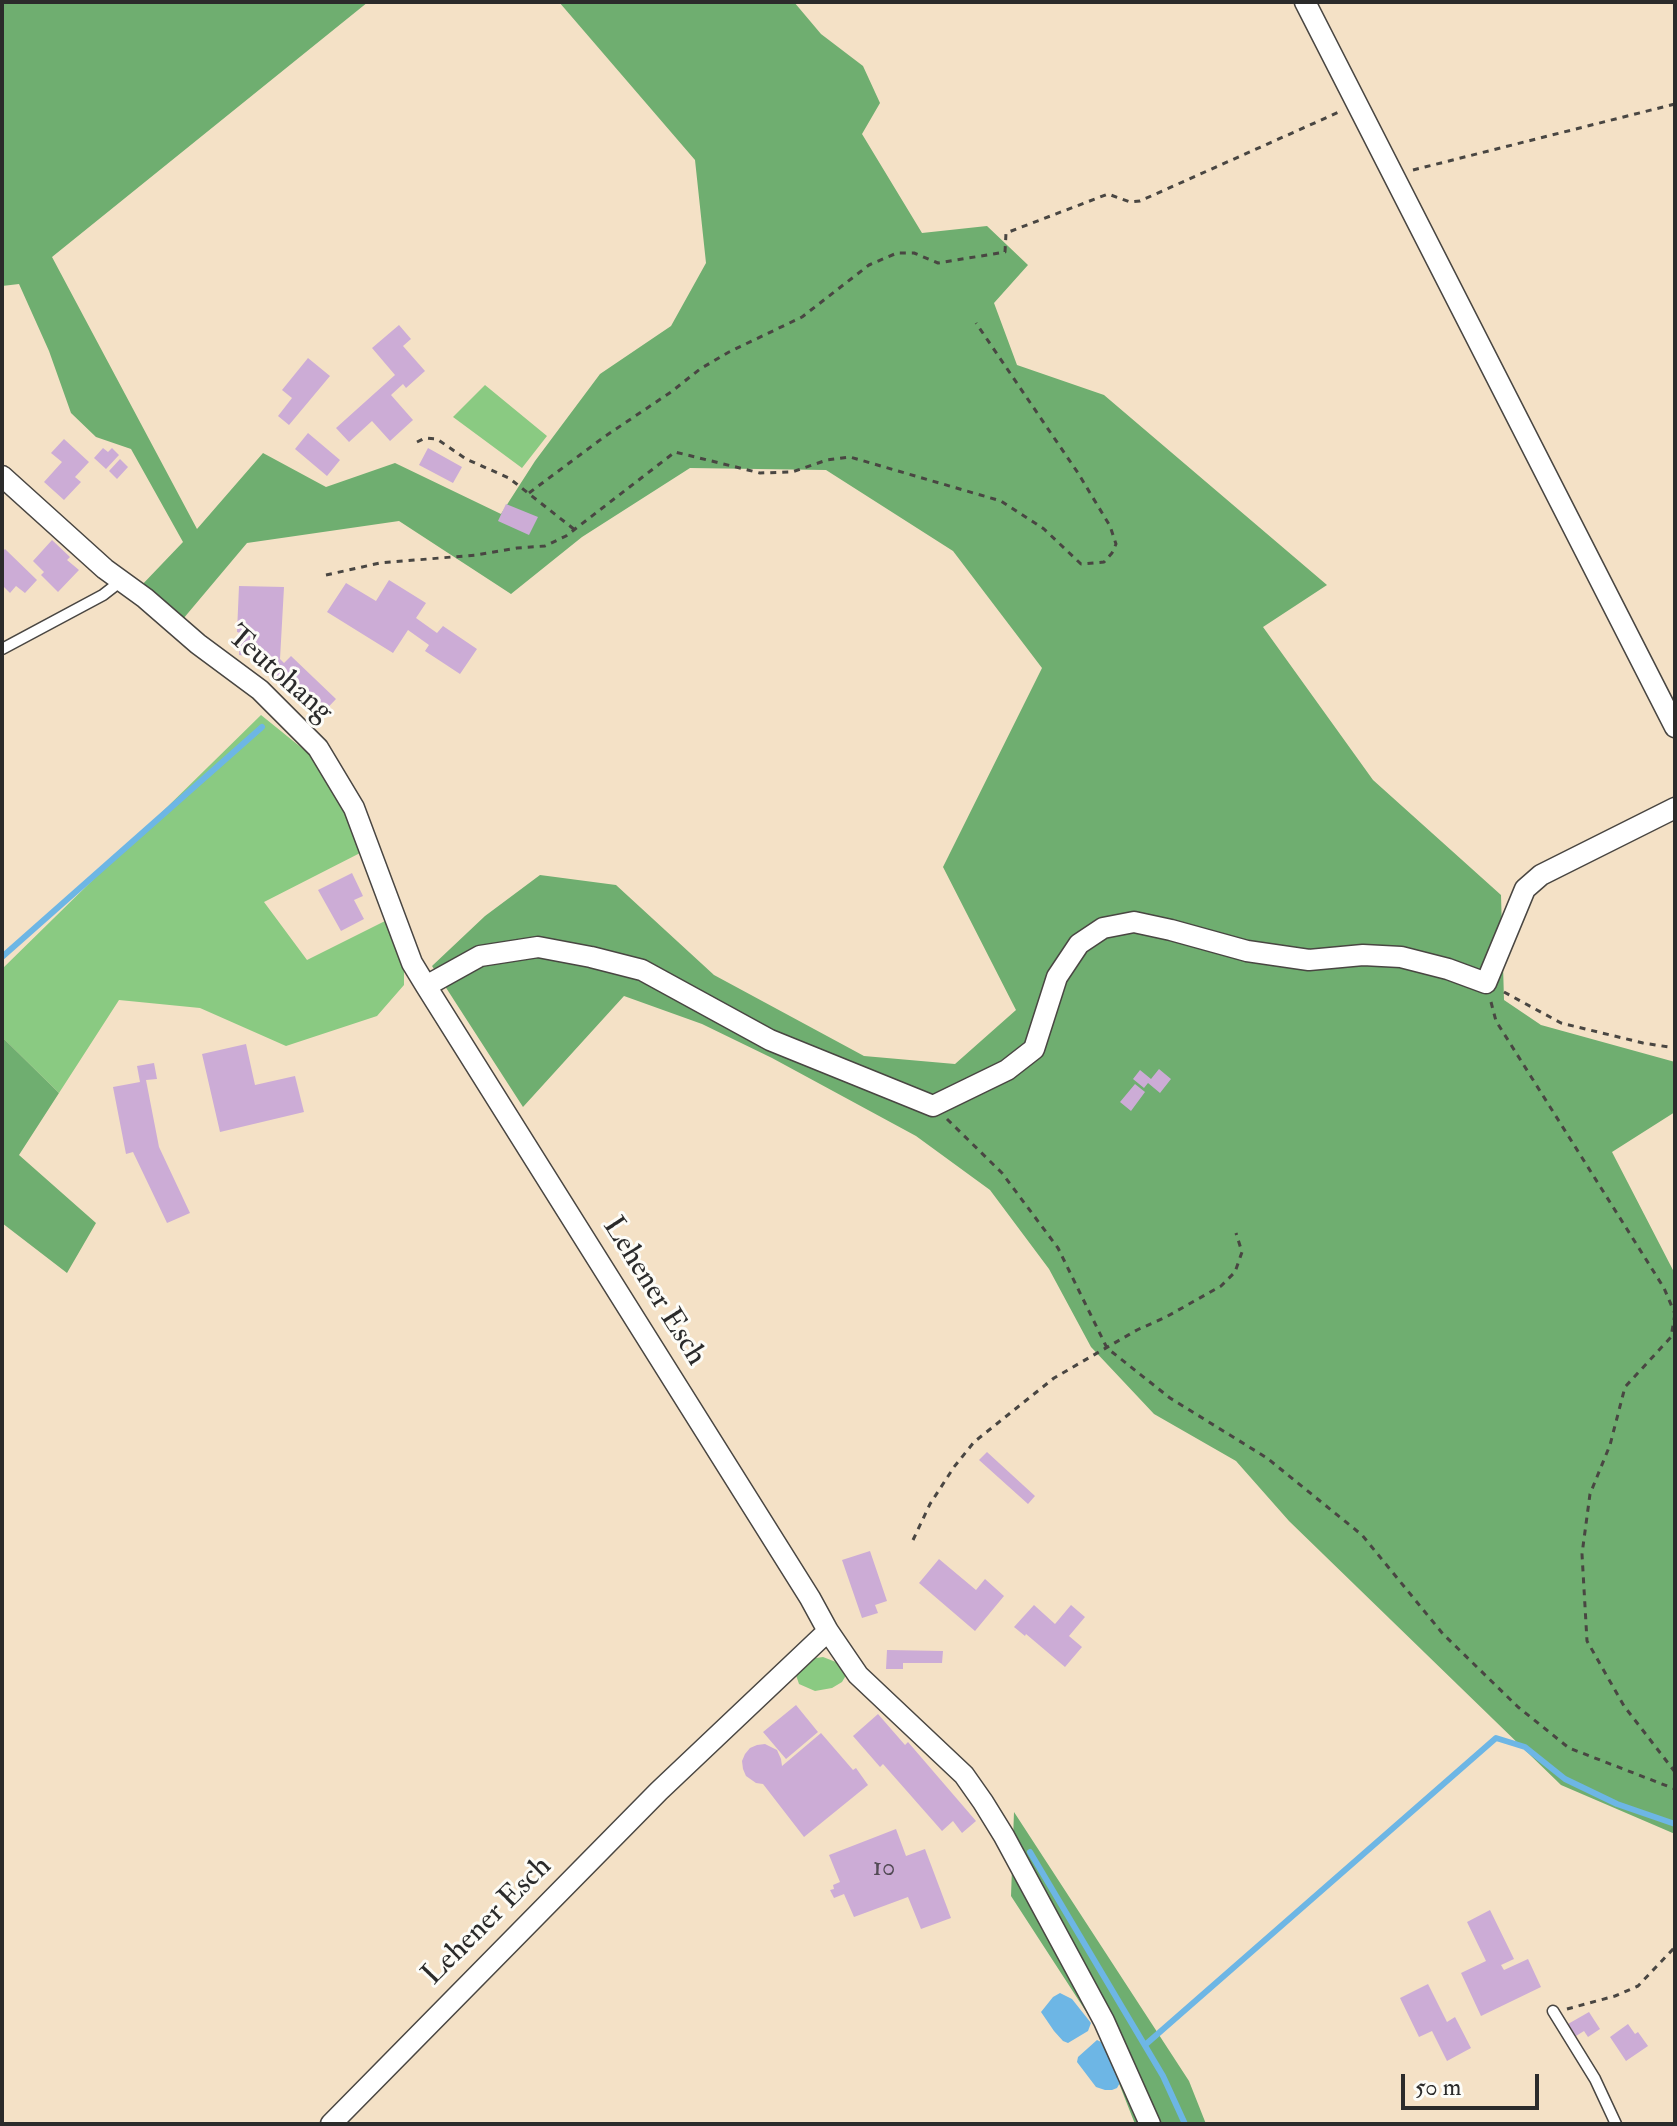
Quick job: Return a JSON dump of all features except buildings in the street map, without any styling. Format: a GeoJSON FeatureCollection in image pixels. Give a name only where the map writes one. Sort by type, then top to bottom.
{"type":"FeatureCollection","features":[{"type":"Feature","properties":{"kind":"street"},"geometry":{"type":"LineString","coordinates":[[1305,2],[1675,727]]}},
{"type":"Feature","properties":{"kind":"street","name":"Teutohang"},"geometry":{"type":"LineString","coordinates":[[2,476],[105,569],[260,690],[318,748],[354,808],[412,963],[426,986]]}},
{"type":"Feature","properties":{"kind":"street"},"geometry":{"type":"LineString","coordinates":[[426,986],[480,956],[538,947],[591,957],[642,970],[770,1040],[933,1106],[1007,1070],[1034,1049],[1057,977],[1079,944],[1103,928],[1134,922],[1247,951],[1309,960],[1363,955],[1401,957],[1486,983],[1525,889],[1541,875],[1675,808]]}},
{"type":"Feature","properties":{"kind":"street","name":"Lehener Esch"},"geometry":{"type":"LineString","coordinates":[[426,986],[858,1675],[964,1775],[983,1802],[1104,2021],[1150,2124]]}},
{"type":"Feature","properties":{"kind":"street","name":"Lehener Esch"},"geometry":{"type":"LineString","coordinates":[[331,2124],[659,1791],[828,1631]]}},
{"type":"Feature","properties":{"kind":"lane"},"geometry":{"type":"LineString","coordinates":[[2,649],[103,595],[121,581]]}},
{"type":"Feature","properties":{"kind":"lane"},"geometry":{"type":"LineString","coordinates":[[1553,2011],[1595,2079],[1616,2124]]}},
{"type":"Feature","properties":{"kind":"path"},"geometry":{"type":"LineString","coordinates":[[1393,175],[1675,104]]}},
{"type":"Feature","properties":{"kind":"path"},"geometry":{"type":"LineString","coordinates":[[529,493],[700,369],[802,317],[869,265],[897,253],[914,253],[938,263],[1005,252],[1006,233],[1108,194],[1130,202],[1140,201],[1358,106]]}},
{"type":"Feature","properties":{"kind":"path"},"geometry":{"type":"LineString","coordinates":[[326,575],[380,563],[545,546],[575,530],[675,452],[760,473],[792,472],[827,460],[850,457],[1001,501],[1044,529],[1081,564],[1104,562],[1116,544],[1110,526],[1078,473],[976,323]]}},
{"type":"Feature","properties":{"kind":"path"},"geometry":{"type":"LineString","coordinates":[[417,442],[425,438],[437,439],[466,459],[509,478],[575,530]]}},
{"type":"Feature","properties":{"kind":"path"},"geometry":{"type":"LineString","coordinates":[[1486,983],[1561,1023],[1675,1048]]}},
{"type":"Feature","properties":{"kind":"path"},"geometry":{"type":"LineString","coordinates":[[1486,983],[1496,1021],[1664,1288],[1675,1314],[1671,1337],[1625,1387],[1610,1445],[1590,1494],[1582,1554],[1587,1641],[1624,1706],[1675,1772]]}},
{"type":"Feature","properties":{"kind":"path"},"geometry":{"type":"LineString","coordinates":[[933,1106],[1002,1173],[1058,1248],[1107,1348],[1170,1398],[1267,1458],[1362,1535],[1443,1634],[1518,1707],[1569,1748],[1675,1789]]}},
{"type":"Feature","properties":{"kind":"path"},"geometry":{"type":"LineString","coordinates":[[913,1540],[930,1504],[974,1442],[1054,1378],[1221,1286],[1235,1272],[1242,1252],[1236,1233]]}},
{"type":"Feature","properties":{"kind":"path"},"geometry":{"type":"LineString","coordinates":[[1553,2011],[1615,1996],[1638,1986],[1675,1947]]}},
{"type":"Feature","properties":{"kind":"green space"},"geometry":{"type":"Polygon","coordinates":[[[2,2],[368,2],[52,257],[197,529],[263,453],[326,487],[395,463],[501,514],[535,461],[600,374],[671,326],[706,263],[695,160],[559,2],[794,2],[821,34],[863,66],[880,103],[862,134],[922,233],[987,226],[1028,265],[994,303],[1017,365],[1104,395],[1327,585],[1263,627],[1373,780],[1501,895],[1504,1000],[1541,1025],[1675,1062],[1675,1112],[1612,1152],[1675,1274],[1675,1834],[1561,1785],[1289,1521],[1236,1461],[1154,1414],[1091,1347],[1049,1269],[990,1190],[916,1136],[702,1024],[624,996],[523,1107],[432,966],[485,916],[540,875],[616,885],[714,975],[864,1056],[955,1064],[1016,1010],[943,867],[1042,668],[953,551],[826,470],[690,468],[582,537],[511,594],[399,521],[247,543],[183,619],[139,588],[183,542],[131,449],[96,437],[71,413],[49,351],[19,284],[2,286],[2,2]]]}},
{"type":"Feature","properties":{"kind":"green space"},"geometry":{"type":"Polygon","coordinates":[[[485,385],[547,436],[522,468],[453,417],[485,385]]]}},
{"type":"Feature","properties":{"kind":"green space"},"geometry":{"type":"Polygon","coordinates":[[[261,715],[313,757],[346,810],[364,851],[264,902],[307,960],[389,919],[404,965],[404,985],[377,1016],[286,1046],[200,1008],[119,1000],[59,1093],[2,1037],[2,969],[261,715]]]}},
{"type":"Feature","properties":{"kind":"green space"},"geometry":{"type":"Polygon","coordinates":[[[2,1037],[59,1093],[19,1155],[96,1223],[67,1273],[2,1223],[2,1037]]]}},
{"type":"Feature","properties":{"kind":"green space"},"geometry":{"type":"Polygon","coordinates":[[[823,1657],[841,1664],[845,1672],[842,1682],[832,1688],[815,1691],[799,1684],[796,1675],[809,1659],[823,1657]]]}},
{"type":"Feature","properties":{"kind":"green space"},"geometry":{"type":"Polygon","coordinates":[[[1014,1812],[1189,2081],[1206,2124],[1135,2124],[1098,2030],[1011,1896],[1014,1812]]]}},
{"type":"Feature","properties":{"kind":"water"},"geometry":{"type":"Polygon","coordinates":[[[1060,1993],[1072,1999],[1091,2023],[1088,2031],[1068,2043],[1054,2031],[1041,2012],[1060,1993]]]}},
{"type":"Feature","properties":{"kind":"water"},"geometry":{"type":"Polygon","coordinates":[[[1097,2040],[1101,2042],[1121,2081],[1112,2090],[1096,2087],[1077,2062],[1078,2057],[1097,2040]]]}},
{"type":"Feature","properties":{"kind":"waterway"},"geometry":{"type":"LineString","coordinates":[[2,957],[262,727]]}},
{"type":"Feature","properties":{"kind":"waterway"},"geometry":{"type":"LineString","coordinates":[[1145,2045],[1496,1738],[1525,1747],[1565,1779],[1617,1804],[1675,1824]]}},
{"type":"Feature","properties":{"kind":"waterway"},"geometry":{"type":"LineString","coordinates":[[1030,1852],[1163,2076],[1185,2124]]}}]}
